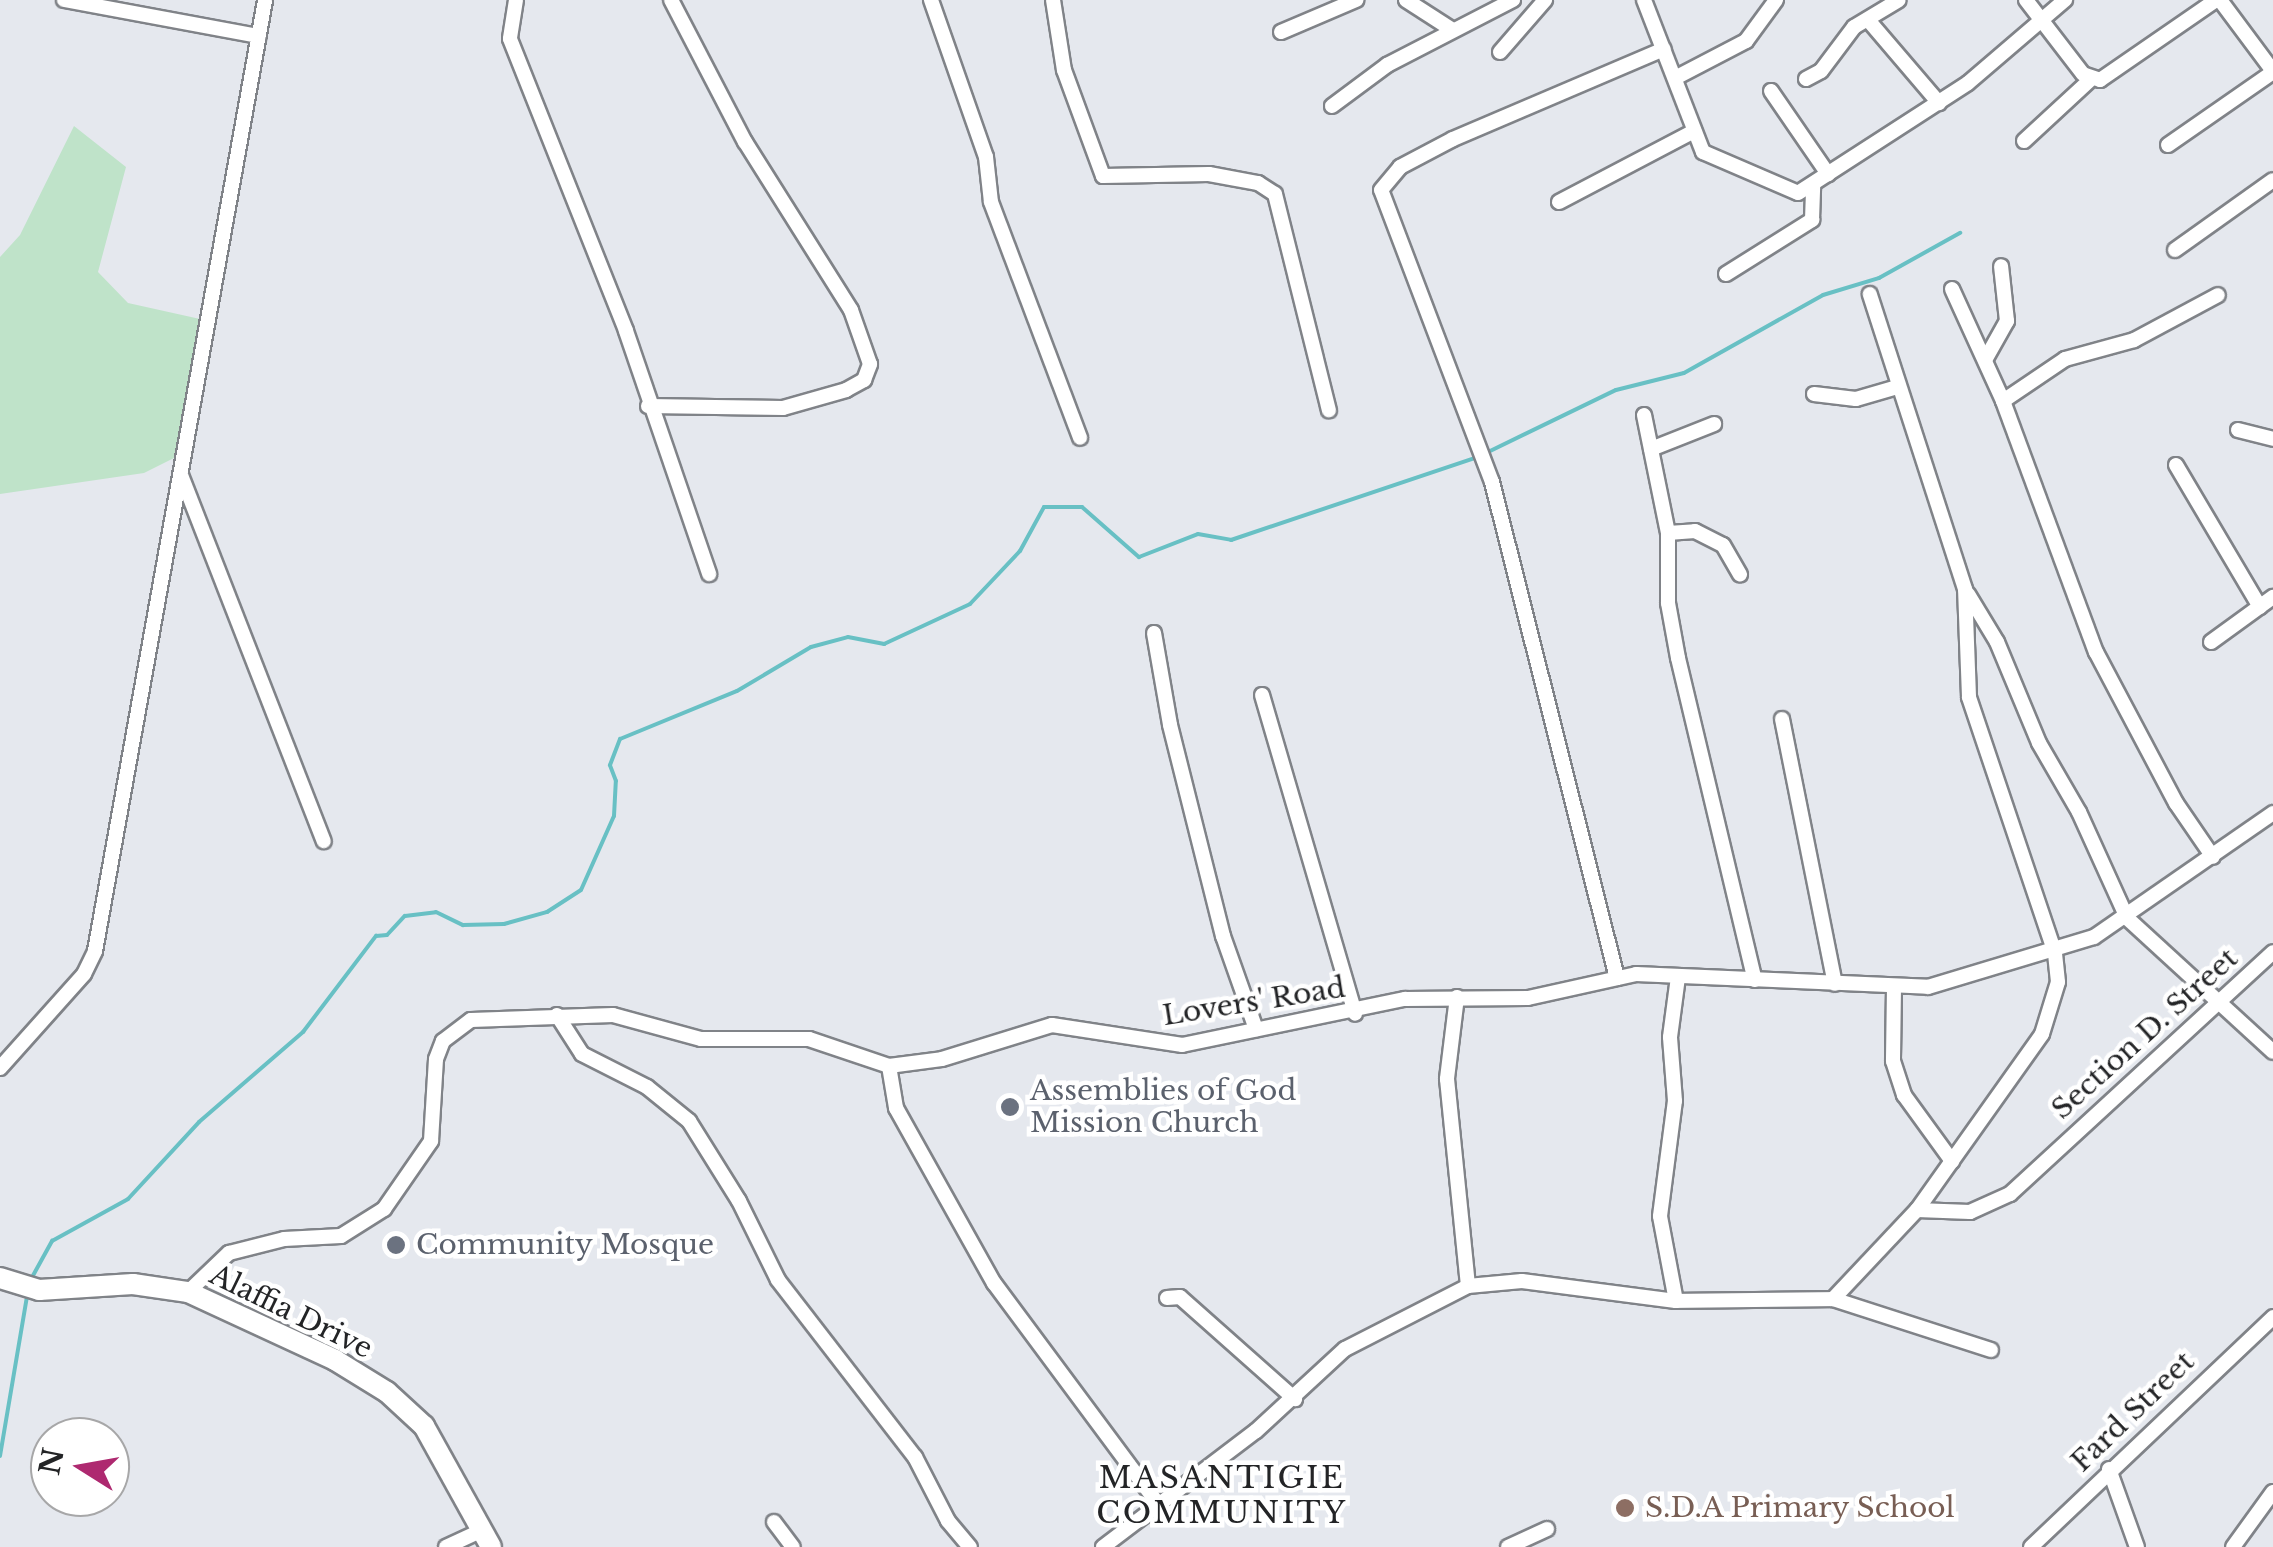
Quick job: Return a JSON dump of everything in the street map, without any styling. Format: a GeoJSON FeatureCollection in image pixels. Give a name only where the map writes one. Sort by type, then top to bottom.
{"type":"FeatureCollection","features":[{"type":"Feature","properties":{"kind":"street"},"geometry":{"type":"LineString","coordinates":[[64,0],[259,36]]}},
{"type":"Feature","properties":{"kind":"street"},"geometry":{"type":"LineString","coordinates":[[0,1068],[84,974],[96,951],[265,0]]}},
{"type":"Feature","properties":{"kind":"street"},"geometry":{"type":"LineString","coordinates":[[516,0],[510,39],[626,330],[648,406],[709,574]]}},
{"type":"Feature","properties":{"kind":"street"},"geometry":{"type":"LineString","coordinates":[[648,406],[783,408],[846,390],[864,380],[870,364],[852,310],[745,142],[671,0]]}},
{"type":"Feature","properties":{"kind":"street"},"geometry":{"type":"LineString","coordinates":[[931,0],[986,157],[991,202],[1080,438]]}},
{"type":"Feature","properties":{"kind":"street"},"geometry":{"type":"LineString","coordinates":[[1053,0],[1064,70],[1103,176],[1210,174],[1272,190],[1330,410]]}},
{"type":"Feature","properties":{"kind":"street"},"geometry":{"type":"LineString","coordinates":[[1281,32],[1356,0]]}},
{"type":"Feature","properties":{"kind":"street"},"geometry":{"type":"LineString","coordinates":[[1406,0],[1450,29]]}},
{"type":"Feature","properties":{"kind":"street"},"geometry":{"type":"LineString","coordinates":[[1332,106],[1450,29],[1514,0]]}},
{"type":"Feature","properties":{"kind":"street"},"geometry":{"type":"LineString","coordinates":[[1500,52],[1545,0]]}},
{"type":"Feature","properties":{"kind":"street"},"geometry":{"type":"LineString","coordinates":[[1644,0],[1703,152],[1798,194],[1939,103],[2065,0]]}},
{"type":"Feature","properties":{"kind":"street"},"geometry":{"type":"LineString","coordinates":[[1674,78],[1746,41],[1776,0]]}},
{"type":"Feature","properties":{"kind":"street"},"geometry":{"type":"LineString","coordinates":[[1806,79],[1821,71],[1854,27],[1900,0]]}},
{"type":"Feature","properties":{"kind":"street"},"geometry":{"type":"LineString","coordinates":[[2026,0],[2090,80]]}},
{"type":"Feature","properties":{"kind":"street"},"geometry":{"type":"LineString","coordinates":[[2024,141],[2090,80],[2112,74],[2218,0],[2273,71],[2168,145]]}},
{"type":"Feature","properties":{"kind":"street"},"geometry":{"type":"LineString","coordinates":[[1869,21],[1939,103]]}},
{"type":"Feature","properties":{"kind":"street"},"geometry":{"type":"LineString","coordinates":[[1617,978],[1492,482],[1380,190],[1384,180],[1453,139],[1664,49]]}},
{"type":"Feature","properties":{"kind":"street"},"geometry":{"type":"LineString","coordinates":[[1771,91],[1828,174]]}},
{"type":"Feature","properties":{"kind":"street"},"geometry":{"type":"LineString","coordinates":[[1559,202],[1694,132]]}},
{"type":"Feature","properties":{"kind":"street"},"geometry":{"type":"LineString","coordinates":[[2176,250],[2273,180]]}},
{"type":"Feature","properties":{"kind":"street"},"geometry":{"type":"LineString","coordinates":[[1726,274],[1812,220],[1813,186]]}},
{"type":"Feature","properties":{"kind":"street"},"geometry":{"type":"LineString","coordinates":[[1984,360],[2007,322],[2001,266]]}},
{"type":"Feature","properties":{"kind":"street"},"geometry":{"type":"LineString","coordinates":[[1952,288],[2004,401],[2096,652],[2176,804],[2213,857]]}},
{"type":"Feature","properties":{"kind":"street"},"geometry":{"type":"LineString","coordinates":[[1870,294],[1897,388],[1965,589],[1997,642],[2039,743],[2127,918],[2273,1052]]}},
{"type":"Feature","properties":{"kind":"street"},"geometry":{"type":"LineString","coordinates":[[2004,401],[2065,359],[2134,340],[2218,295]]}},
{"type":"Feature","properties":{"kind":"street"},"geometry":{"type":"LineString","coordinates":[[1814,394],[1856,399],[1897,388]]}},
{"type":"Feature","properties":{"kind":"street"},"geometry":{"type":"LineString","coordinates":[[1644,414],[1668,533],[1668,603],[1678,658],[1755,980]]}},
{"type":"Feature","properties":{"kind":"street"},"geometry":{"type":"LineString","coordinates":[[1651,448],[1714,424]]}},
{"type":"Feature","properties":{"kind":"street"},"geometry":{"type":"LineString","coordinates":[[2238,430],[2273,439]]}},
{"type":"Feature","properties":{"kind":"street"},"geometry":{"type":"LineString","coordinates":[[2176,465],[2260,607]]}},
{"type":"Feature","properties":{"kind":"street"},"geometry":{"type":"LineString","coordinates":[[181,474],[324,841]]}},
{"type":"Feature","properties":{"kind":"street"},"geometry":{"type":"LineString","coordinates":[[1668,533],[1688,529],[1723,545],[1740,576]]}},
{"type":"Feature","properties":{"kind":"street"},"geometry":{"type":"LineString","coordinates":[[1833,1299],[1917,1210],[1952,1161],[2042,1034],[2058,982],[2056,953],[1969,696],[1965,589]]}},
{"type":"Feature","properties":{"kind":"street"},"geometry":{"type":"LineString","coordinates":[[2211,642],[2273,597]]}},
{"type":"Feature","properties":{"kind":"street"},"geometry":{"type":"LineString","coordinates":[[1154,634],[1170,725],[1223,936],[1256,1030]]}},
{"type":"Feature","properties":{"kind":"street"},"geometry":{"type":"LineString","coordinates":[[1262,696],[1355,1014]]}},
{"type":"Feature","properties":{"kind":"street"},"geometry":{"type":"LineString","coordinates":[[1782,719],[1835,984]]}},
{"type":"Feature","properties":{"kind":"street","name":"Lovers' Road"},"geometry":{"type":"LineString","coordinates":[[188,1292],[229,1253],[284,1239],[341,1236],[372,1220],[432,1141],[436,1060],[452,1029],[472,1020],[613,1016],[701,1038],[809,1039],[889,1066],[942,1060],[1052,1025],[1167,1045],[1355,1014],[1405,999],[1528,998],[1617,978],[1928,987],[2056,953],[2127,918],[2273,812]]}},
{"type":"Feature","properties":{"kind":"street","name":"Section D. Street"},"geometry":{"type":"LineString","coordinates":[[1917,1210],[1970,1212],[1989,1205],[2052,1154],[2273,952]]}},
{"type":"Feature","properties":{"kind":"street"},"geometry":{"type":"LineString","coordinates":[[1676,1301],[1660,1216],[1674,1101],[1670,1038],[1678,977]]}},
{"type":"Feature","properties":{"kind":"street"},"geometry":{"type":"LineString","coordinates":[[1894,986],[1892,1044],[1904,1095],[1952,1161]]}},
{"type":"Feature","properties":{"kind":"street"},"geometry":{"type":"LineString","coordinates":[[1456,997],[1448,1029],[1447,1079],[1468,1286]]}},
{"type":"Feature","properties":{"kind":"street"},"geometry":{"type":"LineString","coordinates":[[557,1015],[586,1058],[647,1088],[689,1121],[739,1201],[778,1280],[915,1458],[948,1521],[970,1547]]}},
{"type":"Feature","properties":{"kind":"street"},"geometry":{"type":"LineString","coordinates":[[889,1066],[896,1108],[994,1282],[1158,1504]]}},
{"type":"Feature","properties":{"kind":"street","name":"Alaffia Drive"},"geometry":{"type":"LineString","coordinates":[[0,1278],[39,1290],[133,1284],[188,1292],[335,1360],[408,1407],[440,1447],[486,1539]]}},
{"type":"Feature","properties":{"kind":"street"},"geometry":{"type":"LineString","coordinates":[[1102,1547],[1295,1399],[1346,1350],[1468,1286],[1522,1281],[1676,1301],[1833,1299],[1991,1350]]}},
{"type":"Feature","properties":{"kind":"street"},"geometry":{"type":"LineString","coordinates":[[1166,1298],[1180,1297],[1295,1399]]}},
{"type":"Feature","properties":{"kind":"street","name":"Fard Street"},"geometry":{"type":"LineString","coordinates":[[2031,1547],[2273,1317]]}},
{"type":"Feature","properties":{"kind":"street"},"geometry":{"type":"LineString","coordinates":[[2109,1469],[2137,1547]]}},
{"type":"Feature","properties":{"kind":"street"},"geometry":{"type":"LineString","coordinates":[[2233,1547],[2273,1492]]}},
{"type":"Feature","properties":{"kind":"street"},"geometry":{"type":"LineString","coordinates":[[774,1522],[793,1547]]}},
{"type":"Feature","properties":{"kind":"street"},"geometry":{"type":"LineString","coordinates":[[1508,1547],[1547,1529]]}},
{"type":"Feature","properties":{"kind":"street"},"geometry":{"type":"LineString","coordinates":[[446,1547],[486,1539]]}},
{"type":"Feature","properties":{"kind":"green space"},"geometry":{"type":"Polygon","coordinates":[[[74,126],[126,167],[98,272],[128,303],[200,319],[174,458],[144,473],[0,494],[0,257],[20,235],[74,126]]]}},
{"type":"Feature","properties":{"kind":"waterway"},"geometry":{"type":"LineString","coordinates":[[1486,453],[1616,390],[1684,373],[1823,295],[1879,278],[1960,233]]}},
{"type":"Feature","properties":{"kind":"waterway"},"geometry":{"type":"LineString","coordinates":[[30,1281],[52,1241],[128,1199],[199,1122],[303,1032],[376,936],[387,935],[405,916],[436,912],[463,925],[504,924],[547,912],[581,890],[614,816],[616,781],[610,765],[620,739],[737,691],[811,647],[848,637],[884,644],[970,604],[1020,551],[1044,507],[1082,507],[1139,557],[1198,534],[1231,540],[1477,457]]}},
{"type":"Feature","properties":{"kind":"waterway"},"geometry":{"type":"LineString","coordinates":[[0,1456],[27,1296]]}},
{"type":"Feature","properties":{"kind":"place","name":"Assemblies of God Mission Church"},"geometry":{"type":"Point","coordinates":[1010,1107]}},
{"type":"Feature","properties":{"kind":"place","name":"Community Mosque"},"geometry":{"type":"Point","coordinates":[396,1245]}},
{"type":"Feature","properties":{"kind":"place","name":"S.D.A Primary School"},"geometry":{"type":"Point","coordinates":[1625,1508]}},
{"type":"Feature","properties":{"kind":"district","name":"MASANTIGIE COMMUNITY"},"geometry":{"type":"Point","coordinates":[1222,1495]}}]}
